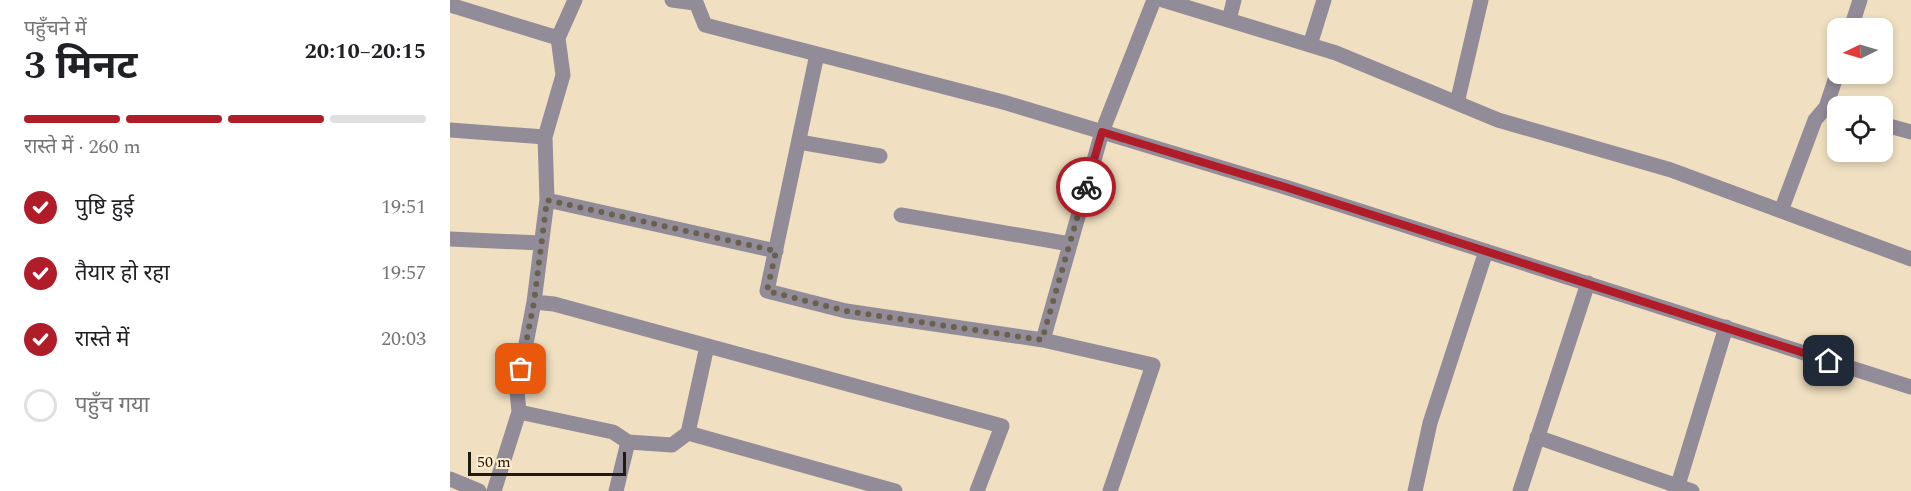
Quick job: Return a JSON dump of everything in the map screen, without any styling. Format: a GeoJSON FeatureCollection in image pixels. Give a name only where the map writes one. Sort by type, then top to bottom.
{"type":"FeatureCollection","features":[{"type":"Feature","properties":{"kind":"street"},"geometry":{"type":"LineString","coordinates":[[494,491],[519,412],[517,391],[534,302],[547,200],[545,137],[563,75],[558,38],[575,0]]}},
{"type":"Feature","properties":{"kind":"street"},"geometry":{"type":"LineString","coordinates":[[672,0],[695,2],[705,25],[1003,102],[1588,283],[1911,387]]}},
{"type":"Feature","properties":{"kind":"street"},"geometry":{"type":"LineString","coordinates":[[1042,340],[1102,132],[1154,0]]}},
{"type":"Feature","properties":{"kind":"street"},"geometry":{"type":"LineString","coordinates":[[1163,0],[1336,53],[1498,120],[1671,170],[1911,259]]}},
{"type":"Feature","properties":{"kind":"street"},"geometry":{"type":"LineString","coordinates":[[1229,20],[1234,0]]}},
{"type":"Feature","properties":{"kind":"street"},"geometry":{"type":"LineString","coordinates":[[1310,45],[1323,0]]}},
{"type":"Feature","properties":{"kind":"street"},"geometry":{"type":"LineString","coordinates":[[1457,103],[1481,0]]}},
{"type":"Feature","properties":{"kind":"street"},"geometry":{"type":"LineString","coordinates":[[1854,18],[1860,0]]}},
{"type":"Feature","properties":{"kind":"street"},"geometry":{"type":"LineString","coordinates":[[450,5],[558,38]]}},
{"type":"Feature","properties":{"kind":"street"},"geometry":{"type":"LineString","coordinates":[[817,54],[767,291],[846,311],[1042,340],[1154,365],[1110,491]]}},
{"type":"Feature","properties":{"kind":"street"},"geometry":{"type":"LineString","coordinates":[[1781,212],[1815,120],[1827,112]]}},
{"type":"Feature","properties":{"kind":"street"},"geometry":{"type":"LineString","coordinates":[[1893,127],[1911,132]]}},
{"type":"Feature","properties":{"kind":"street"},"geometry":{"type":"LineString","coordinates":[[450,130],[545,137]]}},
{"type":"Feature","properties":{"kind":"street"},"geometry":{"type":"LineString","coordinates":[[799,142],[879,156]]}},
{"type":"Feature","properties":{"kind":"street"},"geometry":{"type":"LineString","coordinates":[[547,200],[776,251]]}},
{"type":"Feature","properties":{"kind":"street"},"geometry":{"type":"LineString","coordinates":[[902,215],[1070,244]]}},
{"type":"Feature","properties":{"kind":"street"},"geometry":{"type":"LineString","coordinates":[[450,239],[541,243]]}},
{"type":"Feature","properties":{"kind":"street"},"geometry":{"type":"LineString","coordinates":[[1415,491],[1430,423],[1486,251]]}},
{"type":"Feature","properties":{"kind":"street"},"geometry":{"type":"LineString","coordinates":[[1520,491],[1588,283]]}},
{"type":"Feature","properties":{"kind":"street"},"geometry":{"type":"LineString","coordinates":[[534,302],[555,304],[1002,426],[977,491]]}},
{"type":"Feature","properties":{"kind":"street"},"geometry":{"type":"LineString","coordinates":[[1537,437],[1685,488],[1726,327]]}},
{"type":"Feature","properties":{"kind":"street"},"geometry":{"type":"LineString","coordinates":[[519,412],[613,432],[628,442],[672,445],[688,433],[707,346]]}},
{"type":"Feature","properties":{"kind":"street"},"geometry":{"type":"LineString","coordinates":[[688,433],[895,491]]}},
{"type":"Feature","properties":{"kind":"street"},"geometry":{"type":"LineString","coordinates":[[616,491],[628,442]]}},
{"type":"Feature","properties":{"kind":"street"},"geometry":{"type":"LineString","coordinates":[[450,479],[479,491]]}},
{"type":"Feature","properties":{"kind":"way so far"},"geometry":{"type":"LineString","coordinates":[[521,369],[534,302],[547,200],[776,251],[767,291],[846,311],[1042,340],[1086,187]]}},
{"type":"Feature","properties":{"kind":"route"},"geometry":{"type":"LineString","coordinates":[[1086,187],[1102,132],[1285,187],[1829,361]]}}]}
